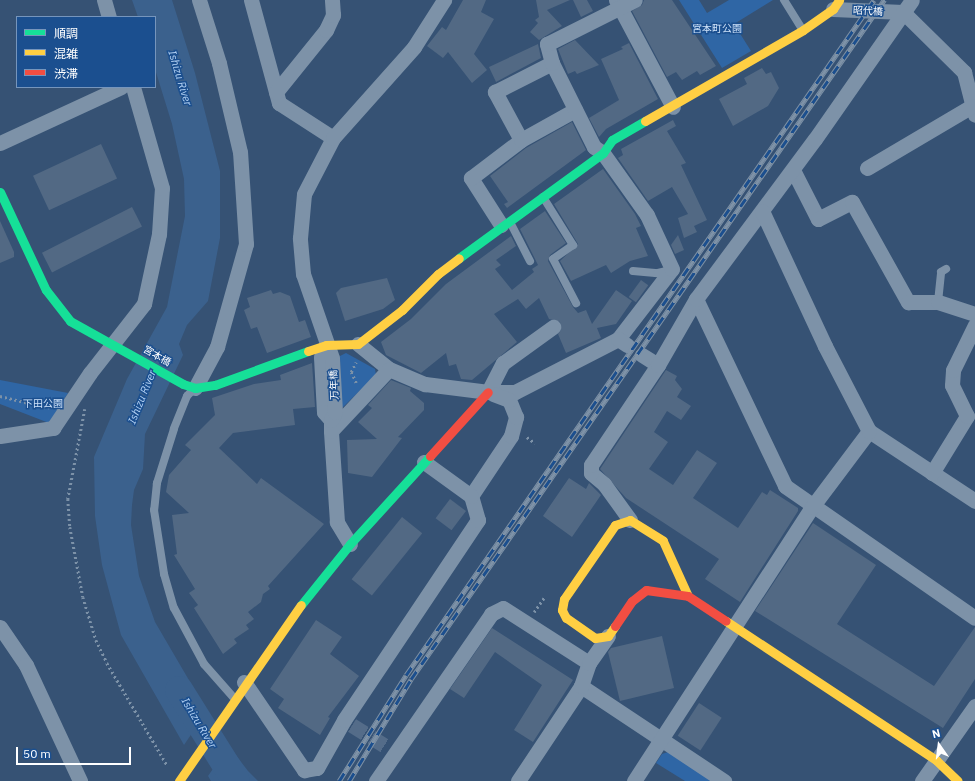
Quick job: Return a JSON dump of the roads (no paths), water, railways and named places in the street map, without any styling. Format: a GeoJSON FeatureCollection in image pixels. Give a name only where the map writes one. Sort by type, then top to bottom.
{"type":"FeatureCollection","features":[{"type":"Feature","properties":{"kind":"street"},"geometry":{"type":"LineString","coordinates":[[104,0],[109,16]]}},
{"type":"Feature","properties":{"kind":"street"},"geometry":{"type":"LineString","coordinates":[[189,386],[217,347],[246,244],[240,152],[219,63],[199,0]]}},
{"type":"Feature","properties":{"kind":"street"},"geometry":{"type":"LineString","coordinates":[[251,0],[279,103],[332,138]]}},
{"type":"Feature","properties":{"kind":"street"},"geometry":{"type":"LineString","coordinates":[[276,92],[326,30],[333,15],[332,0]]}},
{"type":"Feature","properties":{"kind":"street"},"geometry":{"type":"LineString","coordinates":[[329,351],[303,274],[300,238],[304,194],[332,138],[414,47],[444,0]]}},
{"type":"Feature","properties":{"kind":"street"},"geometry":{"type":"LineString","coordinates":[[362,347],[389,369],[425,384],[488,392],[514,392],[622,342],[672,269],[647,215],[604,153],[594,146],[552,63],[547,44],[618,5],[635,0]]}},
{"type":"Feature","properties":{"kind":"street"},"geometry":{"type":"LineString","coordinates":[[189,386],[215,385],[329,351],[362,347],[438,274],[505,223],[604,153],[612,140],[673,107],[803,30],[836,4]]}},
{"type":"Feature","properties":{"kind":"street","name":"昭代橋"},"geometry":{"type":"LineString","coordinates":[[836,4],[907,6]]}},
{"type":"Feature","properties":{"kind":"street"},"geometry":{"type":"LineString","coordinates":[[618,5],[673,107]]}},
{"type":"Feature","properties":{"kind":"street"},"geometry":{"type":"LineString","coordinates":[[688,596],[664,541],[630,520],[604,484],[590,473],[590,465],[658,365],[696,299],[793,170],[907,6],[970,71],[973,111],[867,168]]}},
{"type":"Feature","properties":{"kind":"street"},"geometry":{"type":"LineString","coordinates":[[521,140],[495,92],[552,63]]}},
{"type":"Feature","properties":{"kind":"street"},"geometry":{"type":"LineString","coordinates":[[0,143],[119,88]]}},
{"type":"Feature","properties":{"kind":"street"},"geometry":{"type":"LineString","coordinates":[[0,436],[53,428],[116,345],[144,304],[154,266],[161,212],[162,188],[132,88]]}},
{"type":"Feature","properties":{"kind":"street"},"geometry":{"type":"LineString","coordinates":[[505,223],[471,178],[521,140],[576,110]]}},
{"type":"Feature","properties":{"kind":"street"},"geometry":{"type":"LineString","coordinates":[[793,170],[818,219],[852,202],[908,302],[938,302],[975,314]]}},
{"type":"Feature","properties":{"kind":"street","name":"宮本橋"},"geometry":{"type":"LineString","coordinates":[[0,192],[46,290],[70,321],[189,386]]}},
{"type":"Feature","properties":{"kind":"street"},"geometry":{"type":"LineString","coordinates":[[762,211],[825,346],[869,430],[975,501]]}},
{"type":"Feature","properties":{"kind":"street"},"geometry":{"type":"LineString","coordinates":[[696,299],[785,486],[812,507],[975,618]]}},
{"type":"Feature","properties":{"kind":"street"},"geometry":{"type":"LineString","coordinates":[[932,473],[971,415],[952,385],[953,370],[975,325]]}},
{"type":"Feature","properties":{"kind":"street"},"geometry":{"type":"LineString","coordinates":[[180,779],[244,682],[297,610],[350,544],[488,392],[503,363],[553,327]]}},
{"type":"Feature","properties":{"kind":"street"},"geometry":{"type":"LineString","coordinates":[[329,351],[321,357],[324,412],[332,421],[337,522],[350,544]]}},
{"type":"Feature","properties":{"kind":"street"},"geometry":{"type":"LineString","coordinates":[[642,355],[658,365]]}},
{"type":"Feature","properties":{"kind":"street"},"geometry":{"type":"LineString","coordinates":[[332,421],[366,393],[389,369]]}},
{"type":"Feature","properties":{"kind":"street"},"geometry":{"type":"LineString","coordinates":[[471,496],[511,436],[516,417],[510,400],[488,392]]}},
{"type":"Feature","properties":{"kind":"street"},"geometry":{"type":"LineString","coordinates":[[634,781],[736,627],[812,507],[869,430]]}},
{"type":"Feature","properties":{"kind":"street"},"geometry":{"type":"LineString","coordinates":[[244,682],[304,770],[317,768],[478,520],[471,496],[424,462]]}},
{"type":"Feature","properties":{"kind":"street"},"geometry":{"type":"LineString","coordinates":[[608,636],[595,638],[566,618],[562,610],[564,599],[615,525],[630,520]]}},
{"type":"Feature","properties":{"kind":"street"},"geometry":{"type":"LineString","coordinates":[[518,781],[582,686],[589,663],[632,600],[646,590],[688,596],[936,760],[958,781]]}},
{"type":"Feature","properties":{"kind":"street"},"geometry":{"type":"LineString","coordinates":[[376,781],[390,749],[491,614],[503,608],[589,663]]}},
{"type":"Feature","properties":{"kind":"street"},"geometry":{"type":"LineString","coordinates":[[0,627],[26,665],[80,781]]}},
{"type":"Feature","properties":{"kind":"street"},"geometry":{"type":"LineString","coordinates":[[582,686],[724,781]]}},
{"type":"Feature","properties":{"kind":"street"},"geometry":{"type":"LineString","coordinates":[[922,781],[975,706]]}},
{"type":"Feature","properties":{"kind":"lane"},"geometry":{"type":"LineString","coordinates":[[784,0],[803,30]]}},
{"type":"Feature","properties":{"kind":"lane"},"geometry":{"type":"LineString","coordinates":[[543,197],[573,245],[553,259],[576,303]]}},
{"type":"Feature","properties":{"kind":"lane"},"geometry":{"type":"LineString","coordinates":[[505,223],[530,261]]}},
{"type":"Feature","properties":{"kind":"lane"},"geometry":{"type":"LineString","coordinates":[[633,271],[658,273],[672,269]]}},
{"type":"Feature","properties":{"kind":"lane"},"geometry":{"type":"LineString","coordinates":[[938,302],[941,272],[946,269]]}},
{"type":"Feature","properties":{"kind":"lane"},"geometry":{"type":"LineString","coordinates":[[189,386],[187,396],[174,429],[157,483],[154,510],[164,574],[174,608],[204,664],[232,702]]}},
{"type":"Feature","properties":{"kind":"water"},"geometry":{"type":"Polygon","coordinates":[[[132,0],[172,0],[195,73],[220,171],[220,238],[208,301],[187,325],[179,344],[183,355],[145,434],[143,469],[134,490],[132,505],[131,525],[139,576],[155,622],[207,711],[184,745],[121,635],[102,565],[95,516],[94,457],[127,379],[167,307],[185,216],[184,179],[172,124],[156,72],[156,16],[138,16],[132,0]]]}},
{"type":"Feature","properties":{"kind":"water"},"geometry":{"type":"Polygon","coordinates":[[[229,746],[248,771],[258,781],[211,781],[208,776],[229,746]]]}},
{"type":"Feature","properties":{"kind":"waterway","name":"Ishizu River"},"geometry":{"type":"LineString","coordinates":[[179,690],[236,781]]}},
{"type":"Feature","properties":{"kind":"tunnel"},"geometry":{"type":"LineString","coordinates":[[352,725],[385,746]]}},
{"type":"Feature","properties":{"kind":"railway"},"geometry":{"type":"LineString","coordinates":[[339,781],[406,675],[874,0]]}},
{"type":"Feature","properties":{"kind":"railway"},"geometry":{"type":"LineString","coordinates":[[349,781],[411,679],[884,0]]}},
{"type":"Feature","properties":{"kind":"park label","name":"宮本町公園"},"geometry":{"type":"Point","coordinates":[717,29]}},
{"type":"Feature","properties":{"kind":"park label","name":"下田公園"},"geometry":{"type":"Point","coordinates":[43,404]}}]}
